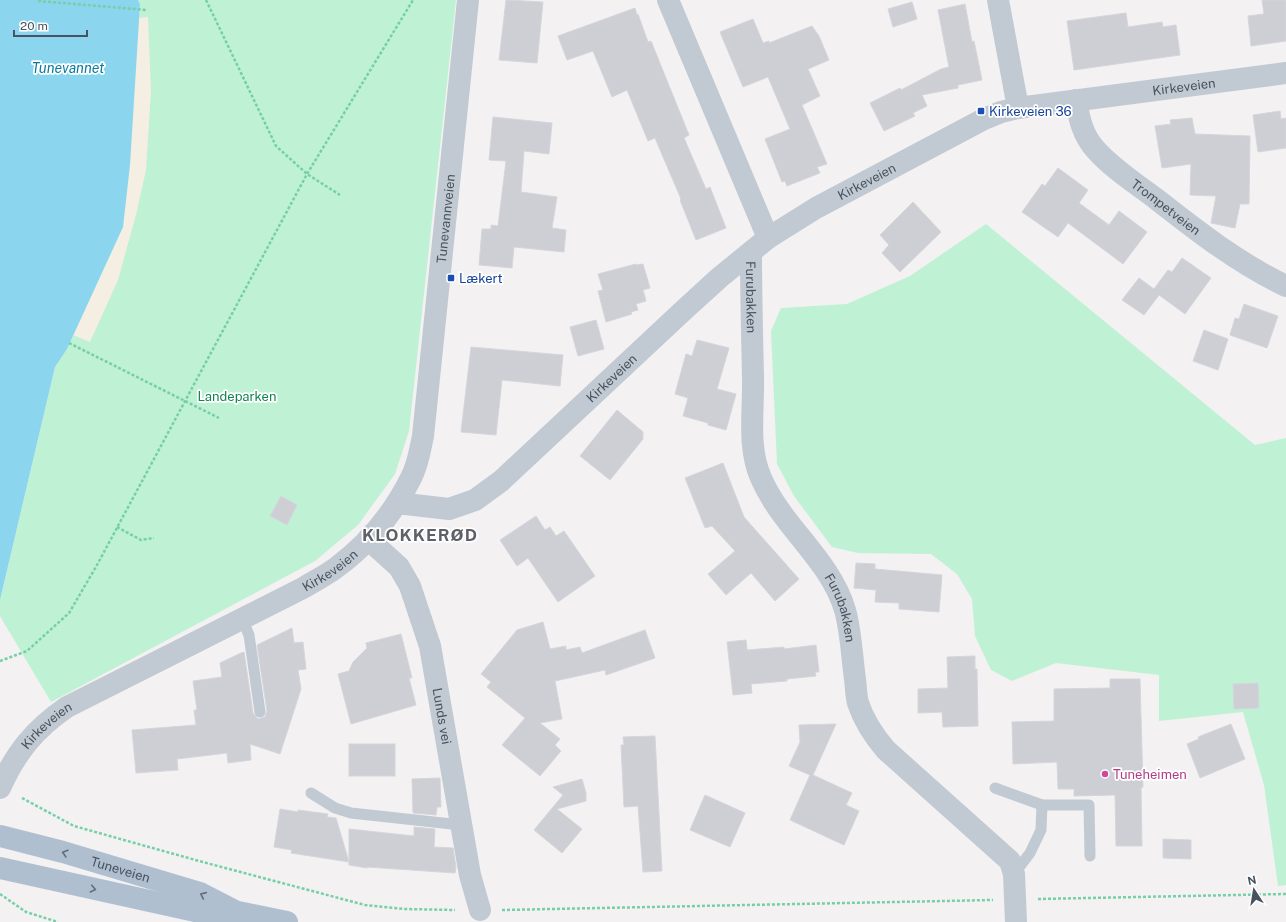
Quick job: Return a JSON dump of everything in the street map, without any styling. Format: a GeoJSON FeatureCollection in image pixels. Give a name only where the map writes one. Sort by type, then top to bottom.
{"type":"FeatureCollection","features":[{"type":"Feature","properties":{"kind":"main road","name":"Tuneveien"},"geometry":{"type":"LineString","coordinates":[[0,836],[64,852],[200,893],[238,912]]}},
{"type":"Feature","properties":{"kind":"main road","name":"Tuneveien"},"geometry":{"type":"LineString","coordinates":[[0,868],[195,911],[238,912],[287,922]]}},
{"type":"Feature","properties":{"kind":"street","name":"Tunevannveien"},"geometry":{"type":"LineString","coordinates":[[397,503],[412,477],[419,456],[423,436],[468,0]]}},
{"type":"Feature","properties":{"kind":"street"},"geometry":{"type":"LineString","coordinates":[[668,0],[768,238]]}},
{"type":"Feature","properties":{"kind":"street"},"geometry":{"type":"LineString","coordinates":[[998,0],[1018,108]]}},
{"type":"Feature","properties":{"kind":"street","name":"Kirkeveien"},"geometry":{"type":"LineString","coordinates":[[0,788],[25,744],[50,718],[67,707],[303,588],[337,567],[383,523],[397,503],[449,509],[475,500],[501,481],[719,278],[768,238],[816,208],[984,119],[1001,112],[1018,108],[1076,100],[1286,73]]}},
{"type":"Feature","properties":{"kind":"street","name":"Trompetveien"},"geometry":{"type":"LineString","coordinates":[[1076,100],[1081,127],[1095,150],[1207,239],[1238,260],[1286,286]]}},
{"type":"Feature","properties":{"kind":"street","name":"Furubakken"},"geometry":{"type":"LineString","coordinates":[[751,252],[753,378],[752,442],[754,459],[760,478],[774,504],[832,580],[845,610],[858,702],[864,719],[873,735],[886,750],[1010,861],[1014,874],[1016,922]]}},
{"type":"Feature","properties":{"kind":"street","name":"Lunds vei"},"geometry":{"type":"LineString","coordinates":[[368,539],[399,567],[410,586],[430,646],[470,875],[480,910]]}},
{"type":"Feature","properties":{"kind":"lane"},"geometry":{"type":"LineString","coordinates":[[242,619],[249,635],[260,712]]}},
{"type":"Feature","properties":{"kind":"lane"},"geometry":{"type":"LineString","coordinates":[[995,788],[1042,805],[1089,805],[1090,856]]}},
{"type":"Feature","properties":{"kind":"lane"},"geometry":{"type":"LineString","coordinates":[[311,793],[335,808],[350,813],[461,825]]}},
{"type":"Feature","properties":{"kind":"lane"},"geometry":{"type":"LineString","coordinates":[[1014,874],[1030,853],[1042,830],[1042,805]]}},
{"type":"Feature","properties":{"kind":"path"},"geometry":{"type":"LineString","coordinates":[[206,0],[276,146],[307,174],[340,195]]}},
{"type":"Feature","properties":{"kind":"path"},"geometry":{"type":"LineString","coordinates":[[0,661],[27,651],[69,614],[97,565],[307,174],[413,0]]}},
{"type":"Feature","properties":{"kind":"path"},"geometry":{"type":"LineString","coordinates":[[38,1],[147,10]]}},
{"type":"Feature","properties":{"kind":"path"},"geometry":{"type":"LineString","coordinates":[[70,343],[219,418]]}},
{"type":"Feature","properties":{"kind":"path"},"geometry":{"type":"LineString","coordinates":[[117,527],[141,540],[154,538]]}},
{"type":"Feature","properties":{"kind":"path"},"geometry":{"type":"LineString","coordinates":[[0,788],[74,826],[365,905],[405,909],[480,910],[1286,894]]}},
{"type":"Feature","properties":{"kind":"path"},"geometry":{"type":"LineString","coordinates":[[0,894],[26,912],[47,921],[58,922]]}},
{"type":"Feature","properties":{"kind":"green space","name":"Landeparken"},"geometry":{"type":"Polygon","coordinates":[[[138,0],[456,0],[409,431],[395,474],[358,525],[315,561],[51,702],[0,616],[0,600],[55,367],[67,349],[123,227],[130,165],[140,4],[138,0]]]}},
{"type":"Feature","properties":{"kind":"green space"},"geometry":{"type":"Polygon","coordinates":[[[986,224],[1255,445],[1286,438],[1286,885],[1278,886],[1264,785],[1243,712],[1159,721],[1159,675],[1056,663],[1012,681],[991,670],[975,636],[972,599],[957,574],[931,554],[858,553],[832,547],[794,496],[777,464],[771,331],[781,308],[847,304],[910,276],[986,224]]]}},
{"type":"Feature","properties":{"kind":"sand"},"geometry":{"type":"Polygon","coordinates":[[[148,17],[151,91],[146,170],[136,215],[118,280],[90,342],[73,335],[123,227],[139,18],[148,17]]]}},
{"type":"Feature","properties":{"kind":"water","name":"Tunevannet"},"geometry":{"type":"Polygon","coordinates":[[[0,0],[138,0],[140,4],[130,165],[123,227],[67,349],[55,367],[0,600],[0,0]]]}},
{"type":"Feature","properties":{"kind":"building"},"geometry":{"type":"Polygon","coordinates":[[[506,0],[543,2],[537,63],[499,60],[506,0]]]}},
{"type":"Feature","properties":{"kind":"building"},"geometry":{"type":"Polygon","coordinates":[[[1262,0],[1286,0],[1286,41],[1251,46],[1248,16],[1264,14],[1262,0]]]}},
{"type":"Feature","properties":{"kind":"building"},"geometry":{"type":"Polygon","coordinates":[[[912,2],[917,19],[893,27],[888,9],[912,2]]]}},
{"type":"Feature","properties":{"kind":"building"},"geometry":{"type":"Polygon","coordinates":[[[965,4],[972,42],[974,41],[982,80],[958,85],[958,88],[922,95],[927,106],[913,113],[915,116],[884,131],[870,103],[900,88],[901,90],[941,69],[949,67],[938,10],[965,4]]]}},
{"type":"Feature","properties":{"kind":"building"},"geometry":{"type":"Polygon","coordinates":[[[635,8],[648,42],[651,41],[689,135],[684,138],[706,189],[710,187],[726,228],[696,240],[680,200],[681,199],[655,138],[648,141],[627,90],[612,97],[593,51],[567,60],[558,36],[635,8]]]}},
{"type":"Feature","properties":{"kind":"building"},"geometry":{"type":"Polygon","coordinates":[[[1126,13],[1128,27],[1162,22],[1163,27],[1176,25],[1180,55],[1074,70],[1067,21],[1126,13]]]}},
{"type":"Feature","properties":{"kind":"building"},"geometry":{"type":"Polygon","coordinates":[[[753,19],[763,43],[769,41],[769,43],[812,26],[819,36],[829,60],[808,69],[820,96],[802,105],[827,164],[817,167],[820,173],[787,186],[785,181],[782,182],[765,139],[790,129],[768,77],[743,87],[720,32],[753,19]]]}},
{"type":"Feature","properties":{"kind":"building"},"geometry":{"type":"Polygon","coordinates":[[[1280,111],[1281,119],[1286,118],[1286,148],[1258,152],[1253,115],[1280,111]]]}},
{"type":"Feature","properties":{"kind":"building"},"geometry":{"type":"Polygon","coordinates":[[[493,117],[552,123],[549,154],[524,151],[521,192],[557,197],[552,228],[566,230],[564,252],[514,247],[512,268],[479,265],[482,229],[491,229],[491,225],[498,226],[506,161],[489,160],[493,117]]]}},
{"type":"Feature","properties":{"kind":"building"},"geometry":{"type":"Polygon","coordinates":[[[1192,118],[1195,134],[1250,136],[1249,204],[1240,204],[1235,228],[1211,223],[1216,196],[1190,195],[1191,164],[1162,168],[1155,126],[1171,124],[1170,120],[1192,118]]]}},
{"type":"Feature","properties":{"kind":"building"},"geometry":{"type":"Polygon","coordinates":[[[1058,168],[1088,190],[1079,203],[1109,225],[1119,211],[1147,232],[1123,264],[1068,223],[1058,237],[1022,212],[1042,184],[1045,186],[1058,168]]]}},
{"type":"Feature","properties":{"kind":"building"},"geometry":{"type":"Polygon","coordinates":[[[913,202],[941,232],[900,272],[882,253],[889,245],[880,235],[913,202]]]}},
{"type":"Feature","properties":{"kind":"building"},"geometry":{"type":"Polygon","coordinates":[[[1182,258],[1211,278],[1185,314],[1159,295],[1144,315],[1122,300],[1139,278],[1154,289],[1168,270],[1172,272],[1182,258]]]}},
{"type":"Feature","properties":{"kind":"building"},"geometry":{"type":"Polygon","coordinates":[[[636,264],[643,264],[650,288],[643,290],[646,301],[636,304],[638,310],[631,312],[632,314],[606,322],[598,291],[603,290],[598,274],[636,264]]]}},
{"type":"Feature","properties":{"kind":"building"},"geometry":{"type":"Polygon","coordinates":[[[1244,304],[1278,316],[1267,348],[1230,335],[1235,318],[1239,319],[1244,304]]]}},
{"type":"Feature","properties":{"kind":"building"},"geometry":{"type":"Polygon","coordinates":[[[596,320],[604,349],[578,356],[570,327],[596,320]]]}},
{"type":"Feature","properties":{"kind":"building"},"geometry":{"type":"Polygon","coordinates":[[[1204,330],[1228,339],[1218,370],[1193,361],[1204,330]]]}},
{"type":"Feature","properties":{"kind":"building"},"geometry":{"type":"Polygon","coordinates":[[[697,340],[729,348],[717,389],[736,394],[726,430],[683,416],[688,398],[675,394],[686,354],[692,356],[697,340]]]}},
{"type":"Feature","properties":{"kind":"building"},"geometry":{"type":"Polygon","coordinates":[[[471,347],[563,355],[560,386],[502,380],[496,435],[461,432],[471,347]]]}},
{"type":"Feature","properties":{"kind":"building"},"geometry":{"type":"Polygon","coordinates":[[[617,410],[643,432],[643,439],[610,480],[580,456],[617,410]]]}},
{"type":"Feature","properties":{"kind":"building"},"geometry":{"type":"Polygon","coordinates":[[[723,463],[744,517],[799,579],[775,601],[751,573],[726,595],[708,574],[735,551],[712,526],[705,528],[685,478],[723,463]]]}},
{"type":"Feature","properties":{"kind":"building"},"geometry":{"type":"Polygon","coordinates":[[[281,496],[297,505],[287,525],[270,516],[281,496]]]}},
{"type":"Feature","properties":{"kind":"building"},"geometry":{"type":"Polygon","coordinates":[[[536,516],[545,530],[550,527],[556,536],[564,531],[595,576],[558,602],[528,558],[517,566],[500,540],[536,516]]]}},
{"type":"Feature","properties":{"kind":"building"},"geometry":{"type":"Polygon","coordinates":[[[856,563],[875,564],[875,569],[942,575],[939,612],[899,609],[899,603],[875,602],[876,590],[854,588],[856,563]]]}},
{"type":"Feature","properties":{"kind":"building"},"geometry":{"type":"Polygon","coordinates":[[[543,622],[550,649],[566,646],[566,650],[580,647],[582,653],[645,630],[655,658],[606,675],[605,670],[555,681],[562,719],[540,723],[560,739],[555,745],[561,751],[540,776],[502,745],[525,718],[487,687],[491,682],[481,674],[517,630],[543,622]]]}},
{"type":"Feature","properties":{"kind":"building"},"geometry":{"type":"Polygon","coordinates":[[[292,628],[294,643],[303,642],[306,669],[298,670],[301,689],[280,754],[250,744],[251,760],[228,763],[227,753],[177,759],[178,770],[136,773],[132,730],[196,725],[194,710],[197,710],[193,681],[222,677],[220,663],[241,653],[244,652],[253,713],[258,719],[265,717],[267,711],[257,645],[292,628]]]}},
{"type":"Feature","properties":{"kind":"building"},"geometry":{"type":"Polygon","coordinates":[[[401,634],[412,678],[409,678],[416,705],[351,724],[338,674],[349,671],[353,662],[367,648],[366,643],[401,634]]]}},
{"type":"Feature","properties":{"kind":"building"},"geometry":{"type":"Polygon","coordinates":[[[746,640],[747,650],[784,647],[784,649],[816,645],[819,672],[815,672],[816,676],[787,679],[787,681],[751,684],[752,693],[733,695],[727,642],[746,640]]]}},
{"type":"Feature","properties":{"kind":"building"},"geometry":{"type":"Polygon","coordinates":[[[975,656],[975,669],[977,669],[978,726],[943,727],[942,712],[918,713],[918,689],[948,688],[947,657],[975,656]]]}},
{"type":"Feature","properties":{"kind":"building"},"geometry":{"type":"Polygon","coordinates":[[[1110,679],[1140,679],[1143,787],[1141,788],[1142,846],[1116,846],[1115,795],[1074,796],[1074,789],[1058,789],[1057,762],[1013,764],[1012,722],[1054,721],[1054,689],[1110,688],[1110,679]]]}},
{"type":"Feature","properties":{"kind":"building"},"geometry":{"type":"Polygon","coordinates":[[[1258,683],[1259,708],[1234,709],[1233,684],[1258,683]]]}},
{"type":"Feature","properties":{"kind":"building"},"geometry":{"type":"Polygon","coordinates":[[[836,724],[813,775],[852,793],[846,805],[859,811],[844,845],[790,820],[810,775],[789,766],[800,742],[799,725],[836,724]]]}},
{"type":"Feature","properties":{"kind":"building"},"geometry":{"type":"Polygon","coordinates":[[[1231,724],[1245,759],[1200,778],[1187,744],[1199,739],[1198,737],[1231,724]]]}},
{"type":"Feature","properties":{"kind":"building"},"geometry":{"type":"Polygon","coordinates":[[[655,736],[662,871],[643,872],[638,806],[624,807],[621,745],[624,745],[623,737],[655,736]]]}},
{"type":"Feature","properties":{"kind":"building"},"geometry":{"type":"Polygon","coordinates":[[[349,744],[395,744],[395,776],[349,776],[349,744]]]}},
{"type":"Feature","properties":{"kind":"building"},"geometry":{"type":"Polygon","coordinates":[[[440,778],[441,807],[437,807],[436,815],[413,813],[412,779],[440,778]]]}},
{"type":"Feature","properties":{"kind":"building"},"geometry":{"type":"Polygon","coordinates":[[[582,779],[586,793],[586,801],[557,809],[582,829],[562,853],[534,830],[563,795],[553,787],[582,779]]]}},
{"type":"Feature","properties":{"kind":"building"},"geometry":{"type":"Polygon","coordinates":[[[705,795],[745,813],[730,847],[690,830],[705,795]]]}},
{"type":"Feature","properties":{"kind":"building"},"geometry":{"type":"Polygon","coordinates":[[[280,809],[328,814],[327,817],[336,818],[349,862],[291,853],[292,850],[274,847],[280,809]]]}},
{"type":"Feature","properties":{"kind":"building"},"geometry":{"type":"Polygon","coordinates":[[[414,827],[435,829],[434,847],[453,848],[456,867],[455,873],[367,868],[349,865],[349,829],[414,836],[414,827]]]}},
{"type":"Feature","properties":{"kind":"building"},"geometry":{"type":"Polygon","coordinates":[[[1163,839],[1191,840],[1191,859],[1163,858],[1163,839]]]}},
{"type":"Feature","properties":{"kind":"place","name":"Kirkeveien 36"},"geometry":{"type":"Point","coordinates":[981,111]}},
{"type":"Feature","properties":{"kind":"place","name":"Lækert"},"geometry":{"type":"Point","coordinates":[451,278]}},
{"type":"Feature","properties":{"kind":"place","name":"Tuneheimen"},"geometry":{"type":"Point","coordinates":[1105,774]}},
{"type":"Feature","properties":{"kind":"district","name":"KLOKKERØD"},"geometry":{"type":"Point","coordinates":[420,535]}}]}
